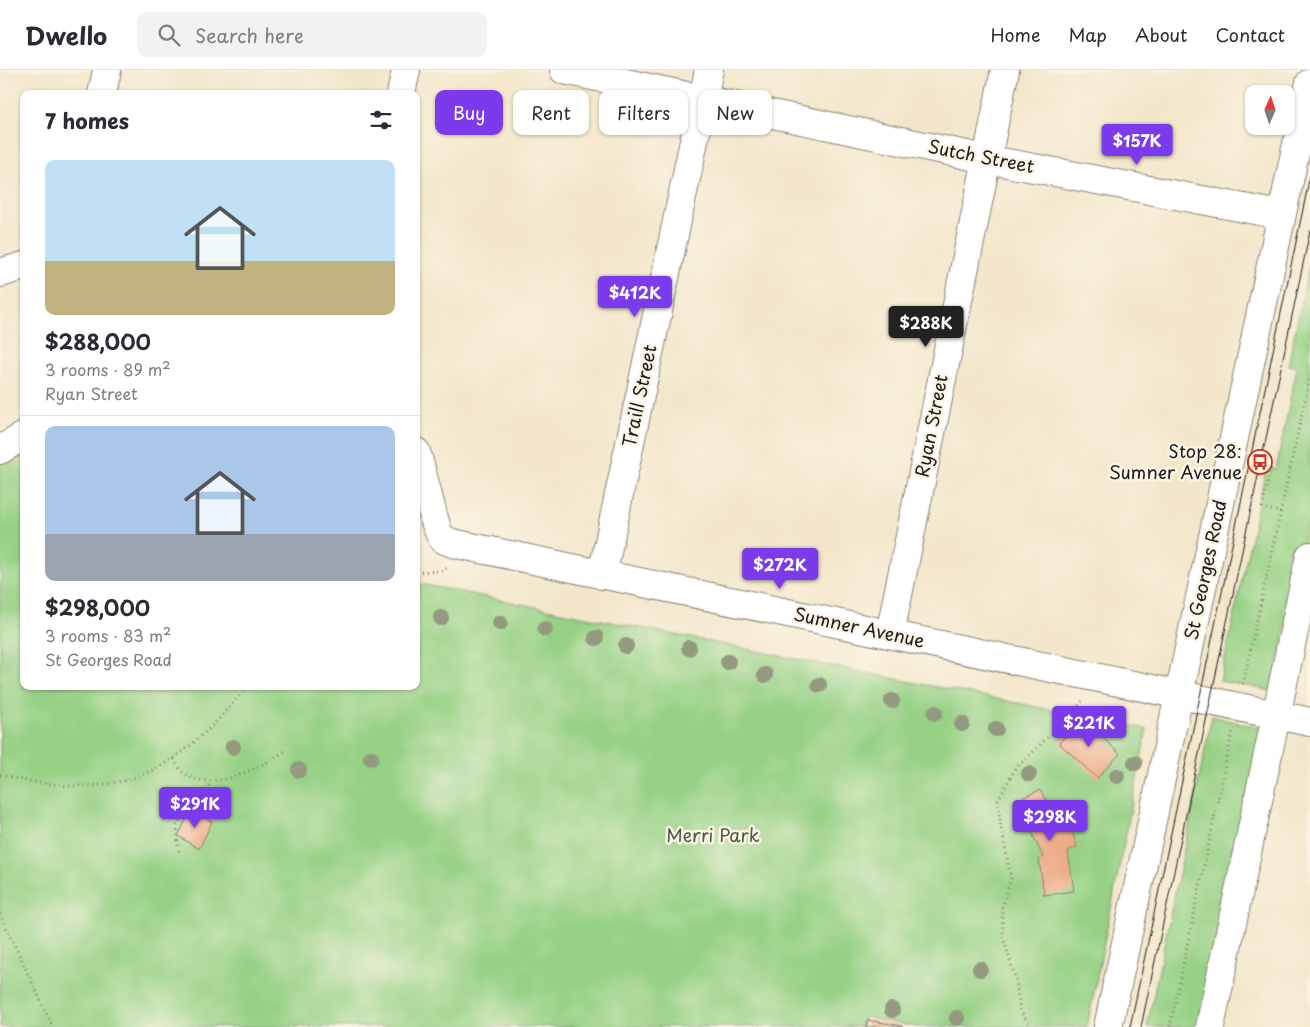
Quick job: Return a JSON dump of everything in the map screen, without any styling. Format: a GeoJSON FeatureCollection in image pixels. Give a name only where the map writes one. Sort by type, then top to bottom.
{"type":"FeatureCollection","features":[{"type":"Feature","properties":{"kind":"main road"},"geometry":{"type":"LineString","coordinates":[[103,90],[107,70]]}},
{"type":"Feature","properties":{"kind":"main road"},"geometry":{"type":"LineString","coordinates":[[402,90],[406,70]]}},
{"type":"Feature","properties":{"kind":"main road","name":"Sutch Street"},"geometry":{"type":"LineString","coordinates":[[564,70],[698,99]]}},
{"type":"Feature","properties":{"kind":"main road","name":"Traill Street"},"geometry":{"type":"LineString","coordinates":[[704,90],[709,70]]}},
{"type":"Feature","properties":{"kind":"main road","name":"Ryan Street"},"geometry":{"type":"LineString","coordinates":[[890,634],[986,159],[1006,70]]}},
{"type":"Feature","properties":{"kind":"main road","name":"St Georges Road"},"geometry":{"type":"LineString","coordinates":[[1108,1027],[1310,83]]}},
{"type":"Feature","properties":{"kind":"main road","name":"Sutch Street"},"geometry":{"type":"LineString","coordinates":[[772,115],[986,159],[1281,216]]}},
{"type":"Feature","properties":{"kind":"main road","name":"Traill Street"},"geometry":{"type":"LineString","coordinates":[[602,575],[698,119]]}},
{"type":"Feature","properties":{"kind":"main road"},"geometry":{"type":"LineString","coordinates":[[0,273],[20,267]]}},
{"type":"Feature","properties":{"kind":"main road"},"geometry":{"type":"LineString","coordinates":[[0,450],[20,438]]}},
{"type":"Feature","properties":{"kind":"main road","name":"Sumner Avenue"},"geometry":{"type":"LineString","coordinates":[[420,464],[429,491],[427,531],[457,544],[1276,713],[1310,722]]}},
{"type":"Feature","properties":{"kind":"main road"},"geometry":{"type":"LineString","coordinates":[[1210,1027],[1310,556]]}},
{"type":"Feature","properties":{"kind":"path"},"geometry":{"type":"LineString","coordinates":[[1271,468],[1262,508],[1279,512]]}},
{"type":"Feature","properties":{"kind":"path"},"geometry":{"type":"LineString","coordinates":[[1031,1027],[1020,1011],[1016,980],[1003,936],[1002,908],[1011,878],[1000,822],[998,800],[1015,769],[1070,716],[1101,677]]}},
{"type":"Feature","properties":{"kind":"path"},"geometry":{"type":"LineString","coordinates":[[0,775],[39,784],[86,786],[136,778],[174,759],[210,729],[244,690]]}},
{"type":"Feature","properties":{"kind":"path"},"geometry":{"type":"LineString","coordinates":[[174,759],[178,769],[186,776],[209,781],[244,773],[267,764],[285,751]]}},
{"type":"Feature","properties":{"kind":"path"},"geometry":{"type":"LineString","coordinates":[[179,851],[176,834],[180,820],[189,809],[209,805],[209,781]]}},
{"type":"Feature","properties":{"kind":"path"},"geometry":{"type":"LineString","coordinates":[[0,914],[53,1027]]}},
{"type":"Feature","properties":{"kind":"green space"},"geometry":{"type":"Polygon","coordinates":[[[1310,262],[1310,512],[1272,691],[1220,681],[1266,468],[1276,469],[1297,367],[1288,365],[1310,262]]]}},
{"type":"Feature","properties":{"kind":"green space","name":"Merri Park"},"geometry":{"type":"Polygon","coordinates":[[[20,451],[20,690],[420,690],[420,584],[1147,729],[1087,1027],[916,1027],[864,1017],[862,1027],[0,1027],[0,461],[20,451]]]}},
{"type":"Feature","properties":{"kind":"green space"},"geometry":{"type":"Polygon","coordinates":[[[1212,716],[1263,729],[1199,1027],[1147,1027],[1212,716]]]}},
{"type":"Feature","properties":{"kind":"building"},"geometry":{"type":"Polygon","coordinates":[[[1081,718],[1120,754],[1097,778],[1059,743],[1081,718]]]}},
{"type":"Feature","properties":{"kind":"building"},"geometry":{"type":"Polygon","coordinates":[[[1040,790],[1054,813],[1064,809],[1077,847],[1068,851],[1074,891],[1044,895],[1039,859],[1043,857],[1017,800],[1040,790]]]}},
{"type":"Feature","properties":{"kind":"building"},"geometry":{"type":"Polygon","coordinates":[[[191,810],[212,822],[199,849],[178,836],[191,810]]]}},
{"type":"Feature","properties":{"kind":"building"},"geometry":{"type":"Polygon","coordinates":[[[867,1020],[902,1026],[902,1027],[866,1027],[867,1020]]]}},
{"type":"Feature","properties":{"kind":"tram line"},"geometry":{"type":"LineString","coordinates":[[1130,1027],[1310,176]]}},
{"type":"Feature","properties":{"kind":"tram line"},"geometry":{"type":"LineString","coordinates":[[1141,1027],[1310,231]]}},
{"type":"Feature","properties":{"kind":"place","name":"Stop 28: Sumner Avenue"},"geometry":{"type":"Point","coordinates":[1260,462]}}]}
